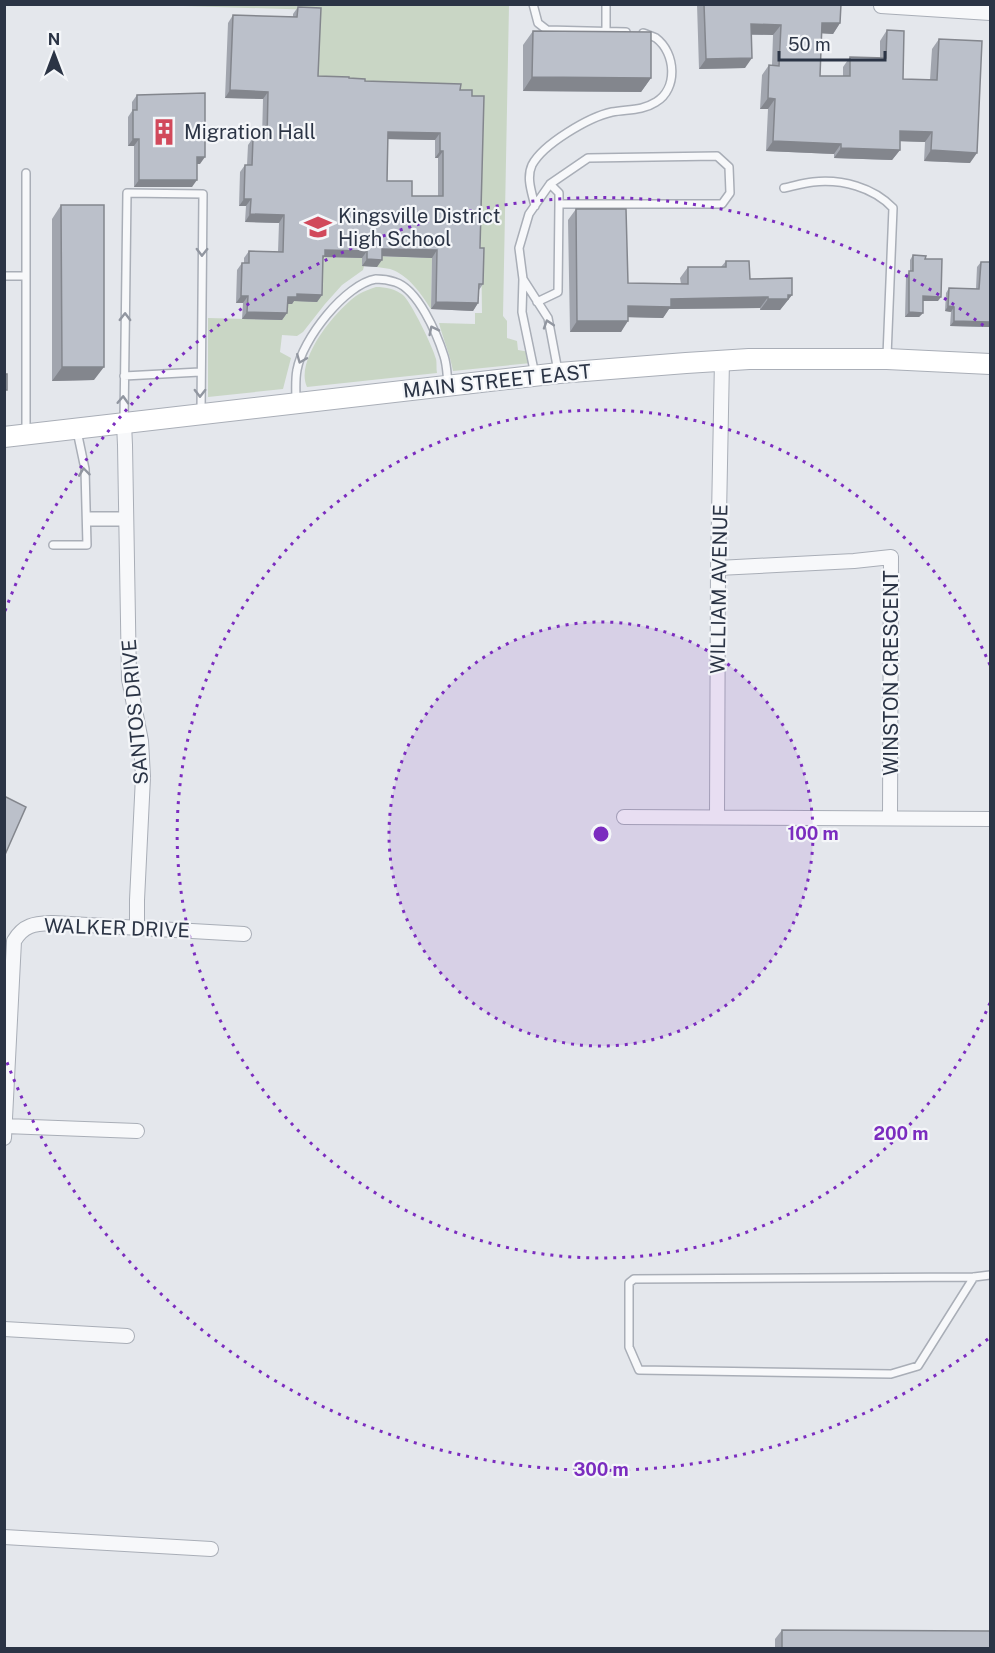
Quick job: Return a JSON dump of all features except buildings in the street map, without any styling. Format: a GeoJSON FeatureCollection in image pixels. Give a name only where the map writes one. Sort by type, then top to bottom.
{"type":"FeatureCollection","features":[{"type":"Feature","properties":{"kind":"main road","name":"MAIN STREET EAST"},"geometry":{"type":"LineString","coordinates":[[4,437],[559,373],[722,360],[887,359],[990,364]]}},
{"type":"Feature","properties":{"kind":"street"},"geometry":{"type":"LineString","coordinates":[[881,6],[990,13]]}},
{"type":"Feature","properties":{"kind":"street","name":"WILLIAM AVENUE"},"geometry":{"type":"LineString","coordinates":[[717,817],[722,360]]}},
{"type":"Feature","properties":{"kind":"street","name":"SANTOS DRIVE"},"geometry":{"type":"LineString","coordinates":[[124,424],[129,678],[141,741],[143,777],[137,929]]}},
{"type":"Feature","properties":{"kind":"street","name":"WINSTON CRESCENT"},"geometry":{"type":"LineString","coordinates":[[718,568],[891,557],[891,818]]}},
{"type":"Feature","properties":{"kind":"street"},"geometry":{"type":"LineString","coordinates":[[624,817],[990,819]]}},
{"type":"Feature","properties":{"kind":"street","name":"WALKER DRIVE"},"geometry":{"type":"LineString","coordinates":[[5,1132],[14,940],[20,932],[38,924],[53,923],[244,934]]}},
{"type":"Feature","properties":{"kind":"street"},"geometry":{"type":"LineString","coordinates":[[5,1132],[137,1131]]}},
{"type":"Feature","properties":{"kind":"street"},"geometry":{"type":"LineString","coordinates":[[4,1329],[127,1336]]}},
{"type":"Feature","properties":{"kind":"street"},"geometry":{"type":"LineString","coordinates":[[4,1537],[211,1549]]}},
{"type":"Feature","properties":{"kind":"lane"},"geometry":{"type":"LineString","coordinates":[[533,4],[538,23],[547,30],[606,30],[643,33],[658,40],[666,51],[671,69],[670,87],[665,95],[648,106],[635,110],[610,112],[577,126],[543,150],[532,166],[529,180],[535,206]]}},
{"type":"Feature","properties":{"kind":"lane"},"geometry":{"type":"LineString","coordinates":[[606,4],[606,30]]}},
{"type":"Feature","properties":{"kind":"lane"},"geometry":{"type":"LineString","coordinates":[[536,376],[522,312],[523,279],[519,248],[529,214],[550,184],[588,158],[717,156],[729,167],[730,193],[722,204],[559,204]]}},
{"type":"Feature","properties":{"kind":"lane"},"geometry":{"type":"LineString","coordinates":[[26,173],[27,434]]}},
{"type":"Feature","properties":{"kind":"lane"},"geometry":{"type":"LineString","coordinates":[[784,188],[813,182],[853,184],[885,199],[893,208],[887,359]]}},
{"type":"Feature","properties":{"kind":"lane"},"geometry":{"type":"LineString","coordinates":[[537,302],[558,292],[560,193],[550,184]]}},
{"type":"Feature","properties":{"kind":"lane"},"geometry":{"type":"LineString","coordinates":[[124,424],[126,193],[203,194],[201,414]]}},
{"type":"Feature","properties":{"kind":"lane"},"geometry":{"type":"LineString","coordinates":[[4,276],[26,276]]}},
{"type":"Feature","properties":{"kind":"lane"},"geometry":{"type":"LineString","coordinates":[[296,403],[297,369],[303,352],[313,336],[340,301],[362,285],[376,279],[396,282],[417,299],[445,358],[448,386]]}},
{"type":"Feature","properties":{"kind":"lane"},"geometry":{"type":"LineString","coordinates":[[523,279],[548,318],[559,373]]}},
{"type":"Feature","properties":{"kind":"lane"},"geometry":{"type":"LineString","coordinates":[[124,376],[200,372]]}},
{"type":"Feature","properties":{"kind":"lane"},"geometry":{"type":"LineString","coordinates":[[53,545],[87,544],[85,469],[76,429]]}},
{"type":"Feature","properties":{"kind":"lane"},"geometry":{"type":"LineString","coordinates":[[87,519],[126,519]]}},
{"type":"Feature","properties":{"kind":"lane"},"geometry":{"type":"LineString","coordinates":[[974,1277],[918,1366],[891,1374],[639,1370],[629,1347],[629,1283],[634,1279],[974,1277],[990,1275]]}},
{"type":"Feature","properties":{"kind":"green space"},"geometry":{"type":"Polygon","coordinates":[[[151,5],[509,5],[503,316],[507,321],[507,338],[517,341],[518,350],[530,352],[531,363],[453,371],[439,323],[475,324],[475,313],[482,313],[479,103],[313,83],[318,10],[151,5]]]}},
{"type":"Feature","properties":{"kind":"green space"},"geometry":{"type":"Polygon","coordinates":[[[377,256],[432,258],[431,309],[414,286],[403,276],[390,269],[377,267],[377,256]]]}},
{"type":"Feature","properties":{"kind":"green space"},"geometry":{"type":"Polygon","coordinates":[[[320,257],[362,258],[363,270],[342,285],[303,332],[297,336],[282,335],[280,352],[291,358],[283,389],[208,397],[208,318],[282,320],[283,304],[320,257]]]}},
{"type":"Feature","properties":{"kind":"green space"},"geometry":{"type":"Polygon","coordinates":[[[376,287],[394,290],[407,299],[431,345],[436,359],[437,373],[307,387],[305,376],[307,363],[312,349],[329,322],[350,301],[361,293],[376,287]]]}},
{"type":"Feature","properties":{"kind":"place","name":"Migration Hall"},"geometry":{"type":"Point","coordinates":[164,132]}},
{"type":"Feature","properties":{"kind":"place","name":"Kingsville District High School"},"geometry":{"type":"Point","coordinates":[318,227]}}]}
